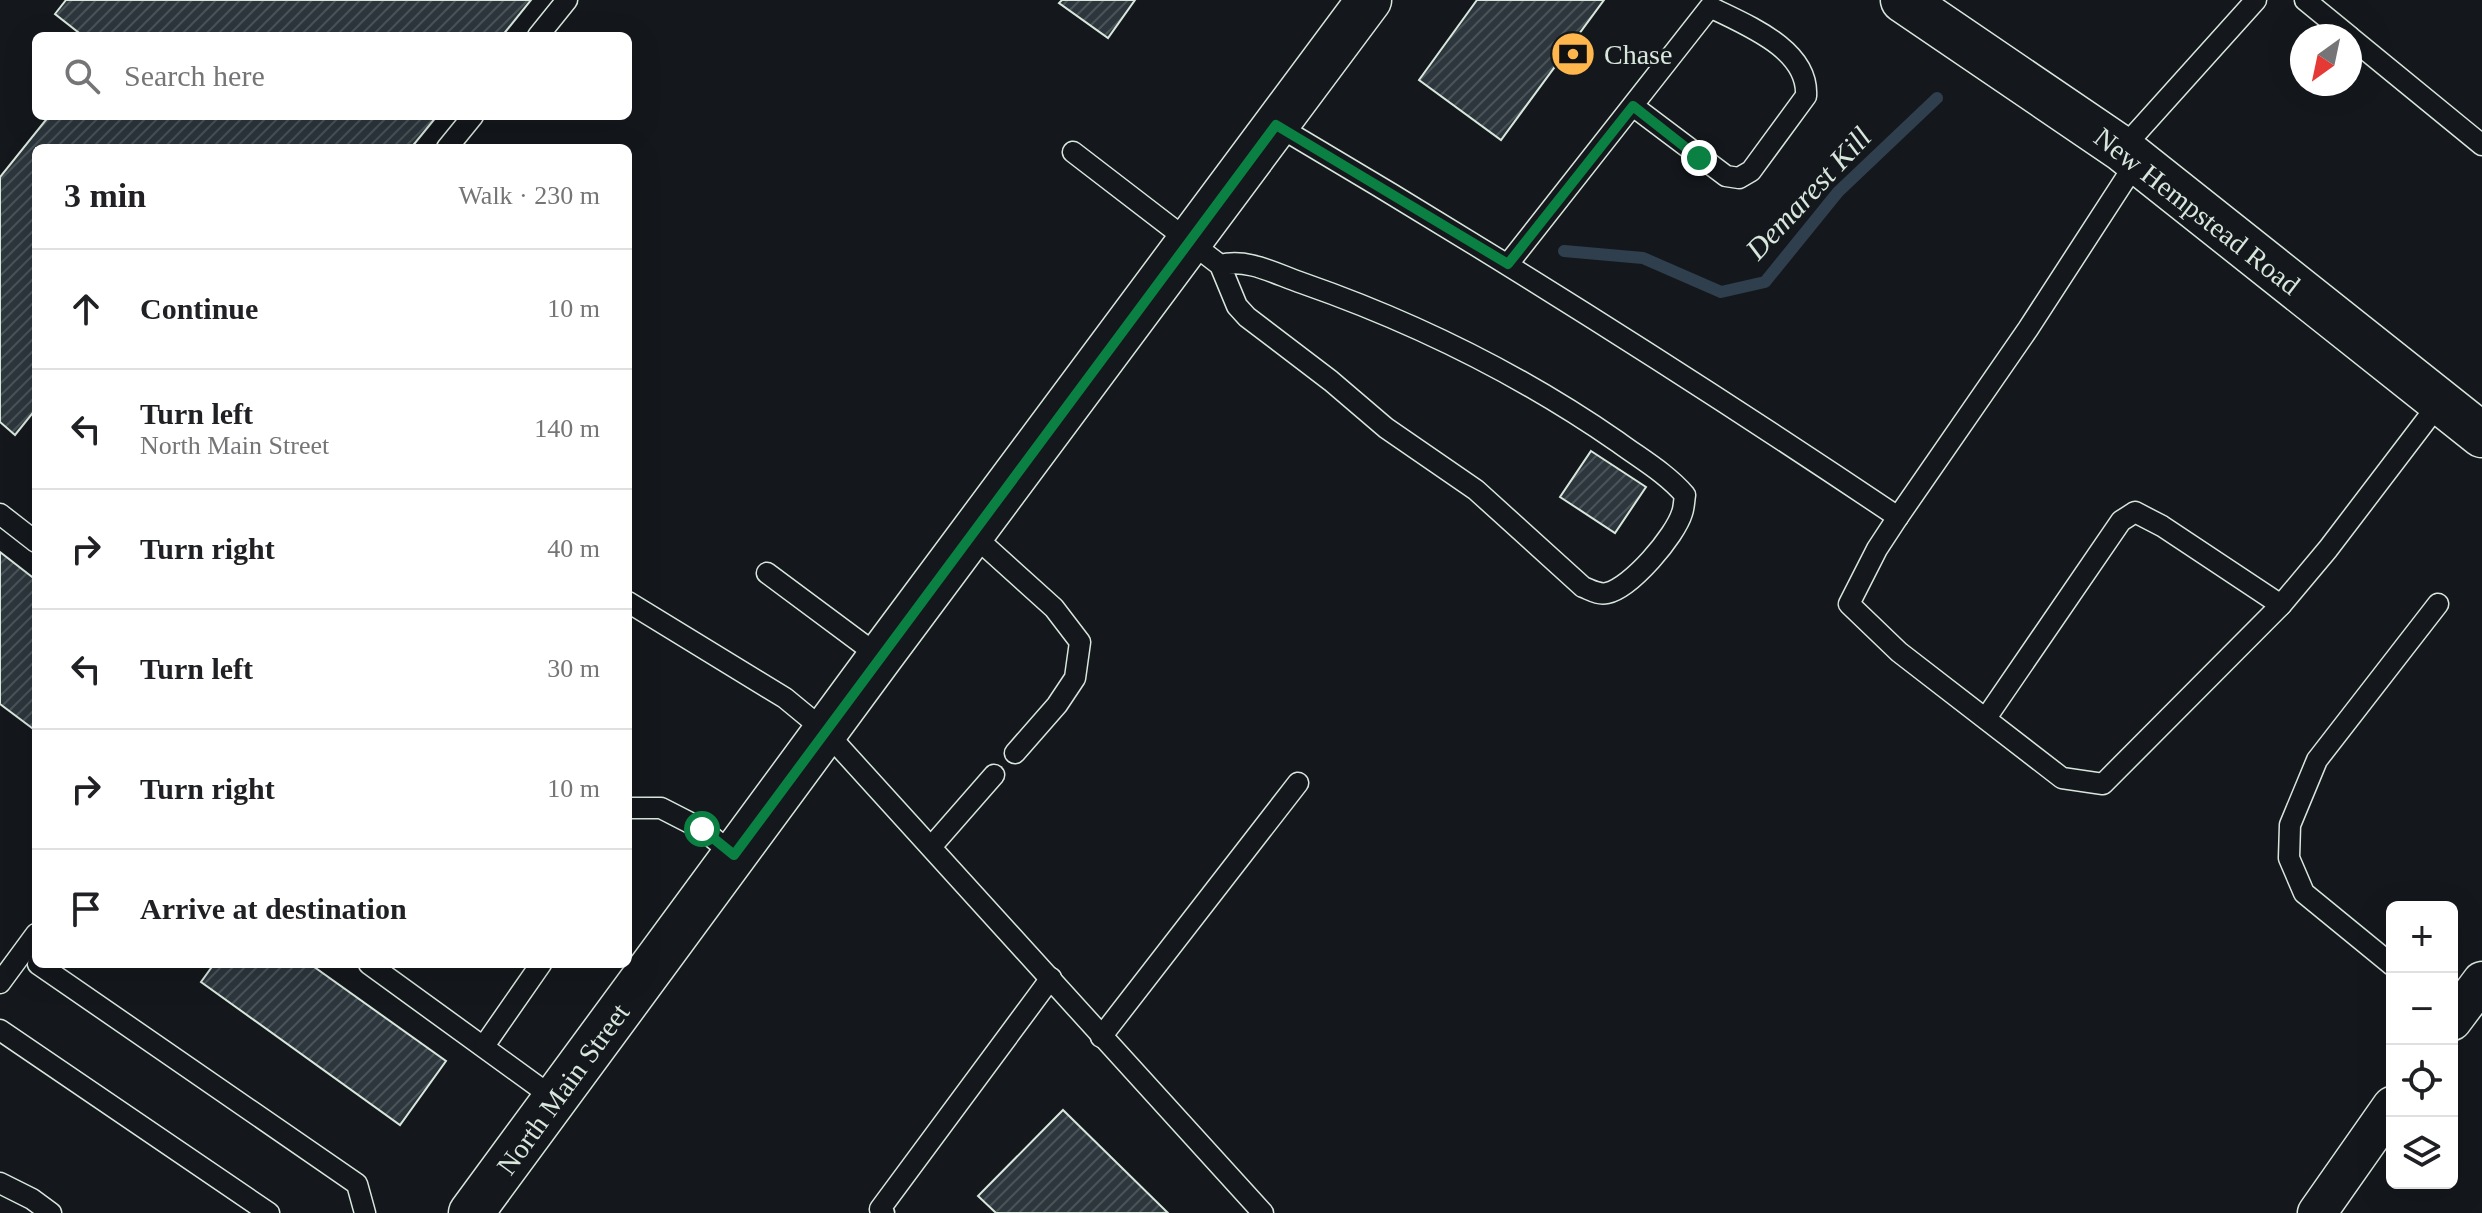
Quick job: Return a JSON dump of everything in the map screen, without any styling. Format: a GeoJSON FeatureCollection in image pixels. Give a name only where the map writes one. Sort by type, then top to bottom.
{"type":"FeatureCollection","features":[{"type":"Feature","properties":{"kind":"street","name":"North Main Street"},"geometry":{"type":"LineString","coordinates":[[471,1213],[972,534],[1206,253],[1276,125],[1369,0]]}},
{"type":"Feature","properties":{"kind":"street","name":"New Hempstead Road"},"geometry":{"type":"LineString","coordinates":[[1903,0],[2130,155],[2482,435]]}},
{"type":"Feature","properties":{"kind":"street"},"geometry":{"type":"LineString","coordinates":[[2458,1010],[2482,981]]}},
{"type":"Feature","properties":{"kind":"street"},"geometry":{"type":"LineString","coordinates":[[2317,1213],[2386,1115]]}},
{"type":"Feature","properties":{"kind":"lane"},"geometry":{"type":"LineString","coordinates":[[541,32],[567,0]]}},
{"type":"Feature","properties":{"kind":"lane"},"geometry":{"type":"LineString","coordinates":[[2256,0],[2130,155],[2028,329],[1877,549],[1849,604],[1899,652],[2062,778],[2103,784],[2281,605],[2328,549],[2440,402]]}},
{"type":"Feature","properties":{"kind":"lane"},"geometry":{"type":"LineString","coordinates":[[2305,0],[2334,24]]}},
{"type":"Feature","properties":{"kind":"lane"},"geometry":{"type":"LineString","coordinates":[[1508,264],[1710,7],[1780,46],[1799,66],[1807,81],[1806,96],[1751,171],[1739,178],[1726,176],[1633,106]]}},
{"type":"Feature","properties":{"kind":"lane"},"geometry":{"type":"LineString","coordinates":[[2362,47],[2482,145]]}},
{"type":"Feature","properties":{"kind":"lane"},"geometry":{"type":"LineString","coordinates":[[450,144],[470,120]]}},
{"type":"Feature","properties":{"kind":"lane"},"geometry":{"type":"LineString","coordinates":[[1276,125],[1508,264],[1736,408],[1898,517]]}},
{"type":"Feature","properties":{"kind":"lane"},"geometry":{"type":"LineString","coordinates":[[1073,152],[1206,253],[1252,265],[1344,297],[1469,352],[1586,420],[1673,481],[1685,495],[1682,515],[1649,564],[1627,581],[1609,593],[1598,594],[1583,587],[1476,490],[1386,428],[1331,381],[1247,317],[1237,306],[1206,253]]}},
{"type":"Feature","properties":{"kind":"lane"},"geometry":{"type":"LineString","coordinates":[[1986,718],[2121,521],[2135,512],[2162,526],[2281,605]]}},
{"type":"Feature","properties":{"kind":"lane"},"geometry":{"type":"LineString","coordinates":[[0,514],[32,539]]}},
{"type":"Feature","properties":{"kind":"lane"},"geometry":{"type":"LineString","coordinates":[[972,534],[1054,608],[1080,642],[1075,678],[1057,705],[1015,753]]}},
{"type":"Feature","properties":{"kind":"lane"},"geometry":{"type":"LineString","coordinates":[[767,573],[880,657]]}},
{"type":"Feature","properties":{"kind":"lane"},"geometry":{"type":"LineString","coordinates":[[632,604],[785,698],[825,731],[1263,1213]]}},
{"type":"Feature","properties":{"kind":"lane"},"geometry":{"type":"LineString","coordinates":[[2386,960],[2304,893],[2289,858],[2290,825],[2317,760],[2438,604]]}},
{"type":"Feature","properties":{"kind":"lane"},"geometry":{"type":"LineString","coordinates":[[931,847],[994,775]]}},
{"type":"Feature","properties":{"kind":"lane"},"geometry":{"type":"LineString","coordinates":[[1101,1037],[1298,783]]}},
{"type":"Feature","properties":{"kind":"lane"},"geometry":{"type":"LineString","coordinates":[[632,808],[661,808],[702,829],[734,855]]}},
{"type":"Feature","properties":{"kind":"lane"},"geometry":{"type":"LineString","coordinates":[[0,983],[32,960]]}},
{"type":"Feature","properties":{"kind":"lane"},"geometry":{"type":"LineString","coordinates":[[44,968],[357,1184],[365,1213]]}},
{"type":"Feature","properties":{"kind":"lane"},"geometry":{"type":"LineString","coordinates":[[375,968],[555,1099]]}},
{"type":"Feature","properties":{"kind":"lane"},"geometry":{"type":"LineString","coordinates":[[484,1046],[538,968]]}},
{"type":"Feature","properties":{"kind":"lane"},"geometry":{"type":"LineString","coordinates":[[884,1213],[880,1209],[1051,978]]}},
{"type":"Feature","properties":{"kind":"lane"},"geometry":{"type":"LineString","coordinates":[[0,1030],[269,1213]]}},
{"type":"Feature","properties":{"kind":"lane"},"geometry":{"type":"LineString","coordinates":[[0,1183],[32,1199],[51,1213]]}},
{"type":"Feature","properties":{"kind":"building"},"geometry":{"type":"Polygon","coordinates":[[[66,0],[531,0],[505,32],[78,32],[55,14],[66,0]]]}},
{"type":"Feature","properties":{"kind":"building"},"geometry":{"type":"Polygon","coordinates":[[[1062,0],[1135,0],[1108,38],[1059,3],[1062,0]]]}},
{"type":"Feature","properties":{"kind":"building"},"geometry":{"type":"Polygon","coordinates":[[[1477,0],[1604,0],[1501,140],[1419,80],[1477,0]]]}},
{"type":"Feature","properties":{"kind":"building"},"geometry":{"type":"Polygon","coordinates":[[[46,120],[434,120],[414,144],[32,144],[32,414],[15,435],[0,422],[0,177],[46,120]]]}},
{"type":"Feature","properties":{"kind":"building"},"geometry":{"type":"Polygon","coordinates":[[[1591,451],[1646,487],[1615,533],[1560,497],[1591,451]]]}},
{"type":"Feature","properties":{"kind":"building"},"geometry":{"type":"Polygon","coordinates":[[[0,552],[32,577],[32,728],[0,704],[0,552]]]}},
{"type":"Feature","properties":{"kind":"building"},"geometry":{"type":"Polygon","coordinates":[[[211,968],[316,968],[446,1061],[400,1125],[201,982],[211,968]]]}},
{"type":"Feature","properties":{"kind":"building"},"geometry":{"type":"Polygon","coordinates":[[[1063,1110],[1168,1213],[996,1213],[978,1196],[1063,1110]]]}},
{"type":"Feature","properties":{"kind":"waterway","name":"Demarest Kill"},"geometry":{"type":"LineString","coordinates":[[1564,251],[1643,258],[1721,292],[1765,282],[1838,192],[1937,98]]}},
{"type":"Feature","properties":{"kind":"place","name":"Chase"},"geometry":{"type":"Point","coordinates":[1573,54]}},
{"type":"Feature","properties":{"kind":"route"},"geometry":{"type":"LineString","coordinates":[[702,829],[734,855],[1276,125],[1508,264],[1633,106],[1699,158]]}}]}
